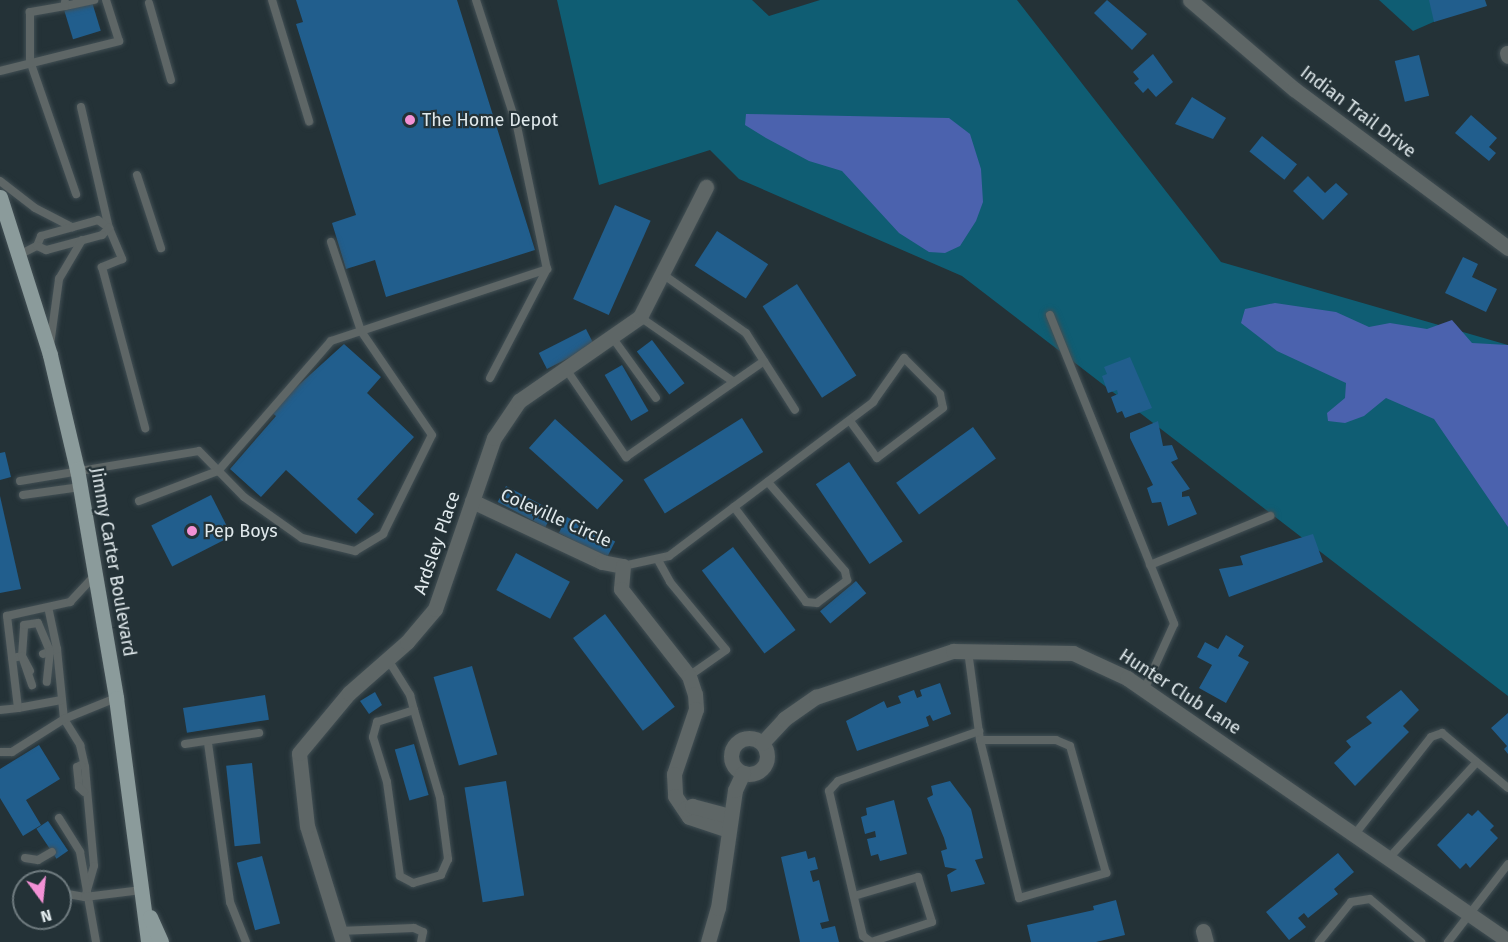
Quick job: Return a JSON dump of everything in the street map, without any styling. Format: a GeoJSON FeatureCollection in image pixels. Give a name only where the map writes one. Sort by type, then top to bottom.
{"type":"FeatureCollection","features":[{"type":"Feature","properties":{"kind":"main road","name":"Jimmy Carter Boulevard"},"geometry":{"type":"LineString","coordinates":[[0,197],[50,355],[77,469],[116,698],[148,942]]}},
{"type":"Feature","properties":{"kind":"main road"},"geometry":{"type":"LineString","coordinates":[[143,897],[161,942]]}},
{"type":"Feature","properties":{"kind":"street","name":"Indian Trail Drive"},"geometry":{"type":"LineString","coordinates":[[1190,0],[1294,89],[1508,248]]}},
{"type":"Feature","properties":{"kind":"street","name":"Ardsley Place"},"geometry":{"type":"LineString","coordinates":[[341,937],[307,826],[299,753],[349,693],[435,609],[494,438],[519,401],[640,317],[706,187]]}},
{"type":"Feature","properties":{"kind":"street","name":"Coleville Circle"},"geometry":{"type":"LineString","coordinates":[[472,501],[602,562],[623,566],[621,589],[689,676],[696,709],[674,774],[675,796],[685,809],[700,822],[729,823]]}},
{"type":"Feature","properties":{"kind":"street","name":"Hunter Club Lane"},"geometry":{"type":"LineString","coordinates":[[762,743],[784,719],[816,697],[943,654],[968,651],[1073,653],[1144,690],[1508,941]]}},
{"type":"Feature","properties":{"kind":"street"},"geometry":{"type":"LineString","coordinates":[[745,737],[762,743],[768,752],[765,767],[753,775],[743,773],[730,760],[733,745],[745,737]]}},
{"type":"Feature","properties":{"kind":"street"},"geometry":{"type":"LineString","coordinates":[[708,942],[718,908],[729,823],[743,773]]}},
{"type":"Feature","properties":{"kind":"lane"},"geometry":{"type":"LineString","coordinates":[[76,194],[30,61],[30,12],[65,3],[93,0]]}},
{"type":"Feature","properties":{"kind":"lane"},"geometry":{"type":"LineString","coordinates":[[0,71],[30,61],[75,56],[119,41],[106,0]]}},
{"type":"Feature","properties":{"kind":"lane"},"geometry":{"type":"LineString","coordinates":[[272,0],[309,121]]}},
{"type":"Feature","properties":{"kind":"lane"},"geometry":{"type":"LineString","coordinates":[[476,0],[517,126],[547,269],[490,378]]}},
{"type":"Feature","properties":{"kind":"lane"},"geometry":{"type":"LineString","coordinates":[[149,3],[171,80]]}},
{"type":"Feature","properties":{"kind":"lane"},"geometry":{"type":"LineString","coordinates":[[81,107],[109,228],[122,259],[102,267],[146,428]]}},
{"type":"Feature","properties":{"kind":"lane"},"geometry":{"type":"LineString","coordinates":[[138,175],[161,248]]}},
{"type":"Feature","properties":{"kind":"lane"},"geometry":{"type":"LineString","coordinates":[[0,181],[35,208],[72,228]]}},
{"type":"Feature","properties":{"kind":"lane"},"geometry":{"type":"LineString","coordinates":[[19,255],[37,246],[41,236],[98,220],[109,228]]}},
{"type":"Feature","properties":{"kind":"lane"},"geometry":{"type":"LineString","coordinates":[[37,246],[46,250],[82,240],[109,228]]}},
{"type":"Feature","properties":{"kind":"lane"},"geometry":{"type":"LineString","coordinates":[[50,355],[59,279],[82,240]]}},
{"type":"Feature","properties":{"kind":"lane"},"geometry":{"type":"LineString","coordinates":[[20,481],[77,469],[199,451],[244,497],[302,538],[354,551],[383,534],[432,435],[361,331],[331,242]]}},
{"type":"Feature","properties":{"kind":"lane"},"geometry":{"type":"LineString","coordinates":[[140,501],[218,471],[310,361],[331,341],[547,269]]}},
{"type":"Feature","properties":{"kind":"lane"},"geometry":{"type":"LineString","coordinates":[[661,273],[746,333],[795,410]]}},
{"type":"Feature","properties":{"kind":"lane"},"geometry":{"type":"LineString","coordinates":[[1050,315],[1174,630],[1144,690]]}},
{"type":"Feature","properties":{"kind":"lane"},"geometry":{"type":"LineString","coordinates":[[640,317],[734,382]]}},
{"type":"Feature","properties":{"kind":"lane"},"geometry":{"type":"LineString","coordinates":[[612,337],[656,398]]}},
{"type":"Feature","properties":{"kind":"lane"},"geometry":{"type":"LineString","coordinates":[[623,566],[658,560],[768,482],[873,402],[904,358],[940,394],[943,408],[877,458],[850,421]]}},
{"type":"Feature","properties":{"kind":"lane"},"geometry":{"type":"LineString","coordinates":[[566,369],[626,457],[764,361]]}},
{"type":"Feature","properties":{"kind":"lane"},"geometry":{"type":"LineString","coordinates":[[734,507],[806,602],[817,603],[847,580],[845,571],[768,482]]}},
{"type":"Feature","properties":{"kind":"lane"},"geometry":{"type":"LineString","coordinates":[[23,495],[80,486]]}},
{"type":"Feature","properties":{"kind":"lane"},"geometry":{"type":"LineString","coordinates":[[1150,565],[1270,516]]}},
{"type":"Feature","properties":{"kind":"lane"},"geometry":{"type":"LineString","coordinates":[[658,560],[670,582],[726,650],[689,676]]}},
{"type":"Feature","properties":{"kind":"lane"},"geometry":{"type":"LineString","coordinates":[[18,708],[7,616],[49,610],[70,602],[96,575]]}},
{"type":"Feature","properties":{"kind":"lane"},"geometry":{"type":"LineString","coordinates":[[47,682],[50,651],[49,610]]}},
{"type":"Feature","properties":{"kind":"lane"},"geometry":{"type":"LineString","coordinates":[[32,685],[25,656],[24,625],[38,622],[50,651],[64,719],[80,745],[81,765],[77,767],[79,786],[84,792],[94,866],[85,897]]}},
{"type":"Feature","properties":{"kind":"lane"},"geometry":{"type":"LineString","coordinates":[[40,635],[50,651],[45,669]]}},
{"type":"Feature","properties":{"kind":"lane"},"geometry":{"type":"LineString","coordinates":[[26,638],[25,656],[30,671]]}},
{"type":"Feature","properties":{"kind":"lane"},"geometry":{"type":"LineString","coordinates":[[854,896],[918,877],[932,922],[871,942],[863,936],[830,791],[838,781],[980,735],[1056,741],[1070,746],[1106,873],[1019,898],[980,735],[968,651]]}},
{"type":"Feature","properties":{"kind":"lane"},"geometry":{"type":"LineString","coordinates":[[12,658],[25,656]]}},
{"type":"Feature","properties":{"kind":"lane"},"geometry":{"type":"LineString","coordinates":[[387,658],[414,710],[440,798],[448,859],[441,874],[413,883],[400,876],[387,782],[373,737],[377,722],[414,710]]}},
{"type":"Feature","properties":{"kind":"lane"},"geometry":{"type":"LineString","coordinates":[[0,752],[12,752],[64,719],[116,698]]}},
{"type":"Feature","properties":{"kind":"lane"},"geometry":{"type":"LineString","coordinates":[[0,710],[60,700]]}},
{"type":"Feature","properties":{"kind":"lane"},"geometry":{"type":"LineString","coordinates":[[185,744],[208,743],[259,733]]}},
{"type":"Feature","properties":{"kind":"lane"},"geometry":{"type":"LineString","coordinates":[[1354,834],[1431,738],[1448,734],[1476,763],[1508,788]]}},
{"type":"Feature","properties":{"kind":"lane"},"geometry":{"type":"LineString","coordinates":[[208,743],[230,902],[246,942]]}},
{"type":"Feature","properties":{"kind":"lane"},"geometry":{"type":"LineString","coordinates":[[1389,858],[1476,763]]}},
{"type":"Feature","properties":{"kind":"lane"},"geometry":{"type":"LineString","coordinates":[[59,818],[67,842],[80,852],[85,897],[96,942]]}},
{"type":"Feature","properties":{"kind":"lane"},"geometry":{"type":"LineString","coordinates":[[25,858],[38,860],[52,852]]}},
{"type":"Feature","properties":{"kind":"lane"},"geometry":{"type":"LineString","coordinates":[[1448,942],[1508,864]]}},
{"type":"Feature","properties":{"kind":"lane"},"geometry":{"type":"LineString","coordinates":[[72,895],[85,897],[143,897]]}},
{"type":"Feature","properties":{"kind":"lane"},"geometry":{"type":"LineString","coordinates":[[1319,942],[1351,902],[1370,899],[1421,942]]}},
{"type":"Feature","properties":{"kind":"lane"},"geometry":{"type":"LineString","coordinates":[[341,937],[414,928],[423,932],[422,942]]}},
{"type":"Feature","properties":{"kind":"shaded area"},"geometry":{"type":"Polygon","coordinates":[[[557,0],[752,0],[769,16],[820,0],[1017,0],[1221,262],[1508,345],[1508,696],[962,276],[739,179],[710,150],[599,185],[557,0]]]}},
{"type":"Feature","properties":{"kind":"shaded area"},"geometry":{"type":"Polygon","coordinates":[[[1379,0],[1483,0],[1413,31],[1379,0]]]}},
{"type":"Feature","properties":{"kind":"water"},"geometry":{"type":"Polygon","coordinates":[[[746,114],[949,118],[970,134],[981,169],[983,202],[976,221],[960,246],[945,253],[929,252],[899,233],[842,171],[809,161],[766,138],[745,125],[746,114]]]}},
{"type":"Feature","properties":{"kind":"water"},"geometry":{"type":"Polygon","coordinates":[[[1275,303],[1336,312],[1369,327],[1390,323],[1427,329],[1452,320],[1472,343],[1508,345],[1508,527],[1434,419],[1386,398],[1364,416],[1345,423],[1328,421],[1327,413],[1345,398],[1346,383],[1277,351],[1241,323],[1245,309],[1275,303]]]}},
{"type":"Feature","properties":{"kind":"building","name":"The Home Depot"},"geometry":{"type":"Polygon","coordinates":[[[296,0],[457,0],[535,250],[386,297],[375,260],[346,269],[332,223],[356,215],[296,24],[303,22],[296,0]]]}},
{"type":"Feature","properties":{"kind":"building"},"geometry":{"type":"Polygon","coordinates":[[[1107,0],[1147,34],[1132,50],[1094,13],[1107,0]]]}},
{"type":"Feature","properties":{"kind":"building"},"geometry":{"type":"Polygon","coordinates":[[[1429,0],[1485,0],[1487,6],[1434,22],[1429,0]]]}},
{"type":"Feature","properties":{"kind":"building"},"geometry":{"type":"Polygon","coordinates":[[[92,2],[101,31],[73,39],[64,10],[92,2]]]}},
{"type":"Feature","properties":{"kind":"building"},"geometry":{"type":"Polygon","coordinates":[[[1153,54],[1173,82],[1156,97],[1148,88],[1143,93],[1134,83],[1139,79],[1133,72],[1153,54]]]}},
{"type":"Feature","properties":{"kind":"building"},"geometry":{"type":"Polygon","coordinates":[[[1419,55],[1429,96],[1405,102],[1395,61],[1419,55]]]}},
{"type":"Feature","properties":{"kind":"building"},"geometry":{"type":"Polygon","coordinates":[[[1192,97],[1226,118],[1213,139],[1175,124],[1192,97]]]}},
{"type":"Feature","properties":{"kind":"building"},"geometry":{"type":"Polygon","coordinates":[[[1471,115],[1497,138],[1489,147],[1496,153],[1489,161],[1455,133],[1471,115]]]}},
{"type":"Feature","properties":{"kind":"building"},"geometry":{"type":"Polygon","coordinates":[[[1262,136],[1297,164],[1284,180],[1249,152],[1262,136]]]}},
{"type":"Feature","properties":{"kind":"building"},"geometry":{"type":"Polygon","coordinates":[[[1308,176],[1325,193],[1336,183],[1348,194],[1323,220],[1293,191],[1308,176]]]}},
{"type":"Feature","properties":{"kind":"building"},"geometry":{"type":"Polygon","coordinates":[[[615,205],[651,221],[609,315],[573,299],[615,205]]]}},
{"type":"Feature","properties":{"kind":"building"},"geometry":{"type":"Polygon","coordinates":[[[717,231],[768,264],[746,299],[695,265],[717,231]]]}},
{"type":"Feature","properties":{"kind":"building"},"geometry":{"type":"Polygon","coordinates":[[[1463,257],[1478,264],[1472,277],[1497,289],[1486,312],[1445,293],[1463,257]]]}},
{"type":"Feature","properties":{"kind":"building"},"geometry":{"type":"Polygon","coordinates":[[[797,284],[856,375],[822,398],[763,306],[797,284]]]}},
{"type":"Feature","properties":{"kind":"building"},"geometry":{"type":"Polygon","coordinates":[[[586,329],[594,345],[547,369],[539,353],[586,329]]]}},
{"type":"Feature","properties":{"kind":"building"},"geometry":{"type":"Polygon","coordinates":[[[652,340],[684,383],[669,395],[637,351],[652,340]]]}},
{"type":"Feature","properties":{"kind":"building"},"geometry":{"type":"Polygon","coordinates":[[[344,344],[381,377],[367,393],[414,437],[357,499],[374,514],[356,534],[286,470],[261,497],[230,469],[276,416],[270,411],[344,344]]]}},
{"type":"Feature","properties":{"kind":"building"},"geometry":{"type":"Polygon","coordinates":[[[1130,357],[1152,408],[1125,418],[1122,411],[1117,413],[1111,397],[1118,394],[1117,390],[1108,393],[1102,376],[1107,374],[1104,367],[1130,357]]]}},
{"type":"Feature","properties":{"kind":"building"},"geometry":{"type":"Polygon","coordinates":[[[622,365],[648,411],[631,421],[605,375],[622,365]]]}},
{"type":"Feature","properties":{"kind":"building"},"geometry":{"type":"Polygon","coordinates":[[[742,418],[763,452],[665,513],[644,479],[742,418]]]}},
{"type":"Feature","properties":{"kind":"building"},"geometry":{"type":"Polygon","coordinates":[[[555,419],[623,481],[597,510],[529,448],[555,419]]]}},
{"type":"Feature","properties":{"kind":"building"},"geometry":{"type":"Polygon","coordinates":[[[1158,421],[1163,446],[1172,445],[1178,459],[1171,462],[1190,489],[1182,492],[1182,497],[1189,496],[1197,514],[1168,526],[1161,502],[1152,503],[1147,488],[1153,485],[1130,438],[1130,433],[1158,421]]]}},
{"type":"Feature","properties":{"kind":"building"},"geometry":{"type":"Polygon","coordinates":[[[973,427],[996,459],[919,514],[896,483],[973,427]]]}},
{"type":"Feature","properties":{"kind":"building"},"geometry":{"type":"Polygon","coordinates":[[[5,452],[11,477],[0,480],[0,453],[5,452]]]}},
{"type":"Feature","properties":{"kind":"building"},"geometry":{"type":"Polygon","coordinates":[[[849,462],[903,542],[870,564],[816,484],[849,462]]]}},
{"type":"Feature","properties":{"kind":"building"},"geometry":{"type":"Polygon","coordinates":[[[506,486],[554,511],[545,527],[498,502],[506,486]]]}},
{"type":"Feature","properties":{"kind":"building","name":"Pep Boys"},"geometry":{"type":"Polygon","coordinates":[[[211,495],[232,536],[172,566],[151,525],[211,495]]]}},
{"type":"Feature","properties":{"kind":"building"},"geometry":{"type":"Polygon","coordinates":[[[0,496],[21,589],[0,593],[0,496]]]}},
{"type":"Feature","properties":{"kind":"building"},"geometry":{"type":"Polygon","coordinates":[[[567,517],[615,542],[607,558],[559,533],[567,517]]]}},
{"type":"Feature","properties":{"kind":"building"},"geometry":{"type":"Polygon","coordinates":[[[1313,534],[1323,562],[1229,597],[1219,569],[1243,565],[1240,556],[1313,534]]]}},
{"type":"Feature","properties":{"kind":"building"},"geometry":{"type":"Polygon","coordinates":[[[733,547],[796,630],[764,654],[702,570],[733,547]]]}},
{"type":"Feature","properties":{"kind":"building"},"geometry":{"type":"Polygon","coordinates":[[[516,553],[570,582],[550,619],[496,590],[516,553]]]}},
{"type":"Feature","properties":{"kind":"building"},"geometry":{"type":"Polygon","coordinates":[[[856,581],[866,593],[830,623],[820,611],[856,581]]]}},
{"type":"Feature","properties":{"kind":"building"},"geometry":{"type":"Polygon","coordinates":[[[605,614],[675,707],[643,731],[573,638],[605,614]]]}},
{"type":"Feature","properties":{"kind":"building"},"geometry":{"type":"Polygon","coordinates":[[[1226,635],[1244,646],[1238,656],[1249,662],[1226,703],[1199,688],[1212,665],[1197,657],[1205,642],[1218,649],[1226,635]]]}},
{"type":"Feature","properties":{"kind":"building"},"geometry":{"type":"Polygon","coordinates":[[[472,666],[497,754],[459,765],[434,677],[472,666]]]}},
{"type":"Feature","properties":{"kind":"building"},"geometry":{"type":"Polygon","coordinates":[[[940,683],[951,714],[933,721],[930,715],[926,717],[929,726],[857,751],[846,721],[884,701],[887,708],[901,703],[898,696],[914,690],[917,698],[922,696],[920,690],[940,683]]]}},
{"type":"Feature","properties":{"kind":"building"},"geometry":{"type":"Polygon","coordinates":[[[1401,690],[1419,710],[1403,726],[1409,732],[1355,786],[1334,763],[1351,747],[1346,741],[1372,723],[1366,717],[1401,690]]]}},
{"type":"Feature","properties":{"kind":"building"},"geometry":{"type":"Polygon","coordinates":[[[375,692],[382,705],[369,714],[360,701],[375,692]]]}},
{"type":"Feature","properties":{"kind":"building"},"geometry":{"type":"Polygon","coordinates":[[[265,695],[269,720],[187,733],[183,708],[265,695]]]}},
{"type":"Feature","properties":{"kind":"building"},"geometry":{"type":"Polygon","coordinates":[[[1508,713],[1508,754],[1504,749],[1507,746],[1491,728],[1508,713]]]}},
{"type":"Feature","properties":{"kind":"building"},"geometry":{"type":"Polygon","coordinates":[[[414,744],[429,795],[409,800],[395,750],[414,744]]]}},
{"type":"Feature","properties":{"kind":"building"},"geometry":{"type":"Polygon","coordinates":[[[39,745],[60,779],[26,800],[41,825],[23,836],[0,798],[0,769],[39,745]]]}},
{"type":"Feature","properties":{"kind":"building"},"geometry":{"type":"Polygon","coordinates":[[[252,763],[260,844],[235,846],[226,766],[252,763]]]}},
{"type":"Feature","properties":{"kind":"building"},"geometry":{"type":"Polygon","coordinates":[[[506,781],[524,896],[483,902],[465,788],[506,781]]]}},
{"type":"Feature","properties":{"kind":"building"},"geometry":{"type":"Polygon","coordinates":[[[950,781],[971,809],[983,858],[975,860],[985,884],[951,892],[947,875],[957,869],[945,867],[941,851],[947,849],[927,798],[933,795],[931,786],[950,781]]]}},
{"type":"Feature","properties":{"kind":"building"},"geometry":{"type":"Polygon","coordinates":[[[894,800],[907,854],[880,861],[878,854],[871,856],[867,839],[876,837],[875,831],[865,834],[861,817],[867,815],[866,808],[894,800]]]}},
{"type":"Feature","properties":{"kind":"building"},"geometry":{"type":"Polygon","coordinates":[[[1478,810],[1494,826],[1490,830],[1498,838],[1470,868],[1466,863],[1460,869],[1437,845],[1468,813],[1472,816],[1478,810]]]}},
{"type":"Feature","properties":{"kind":"building"},"geometry":{"type":"Polygon","coordinates":[[[48,821],[68,851],[57,859],[36,829],[48,821]]]}},
{"type":"Feature","properties":{"kind":"building"},"geometry":{"type":"Polygon","coordinates":[[[806,851],[808,859],[815,857],[818,869],[810,871],[813,882],[819,880],[829,921],[820,923],[822,929],[835,926],[839,942],[800,942],[781,857],[806,851]]]}},
{"type":"Feature","properties":{"kind":"building"},"geometry":{"type":"Polygon","coordinates":[[[1338,853],[1354,872],[1334,889],[1338,894],[1308,918],[1304,913],[1298,918],[1306,927],[1289,940],[1266,912],[1338,853]]]}},
{"type":"Feature","properties":{"kind":"building"},"geometry":{"type":"Polygon","coordinates":[[[262,856],[280,924],[255,930],[237,863],[262,856]]]}},
{"type":"Feature","properties":{"kind":"building"},"geometry":{"type":"Polygon","coordinates":[[[1116,900],[1125,935],[1096,942],[1031,942],[1027,925],[1094,910],[1093,906],[1116,900]]]}},
{"type":"Feature","properties":{"kind":"place","name":"The Home Depot"},"geometry":{"type":"Point","coordinates":[410,120]}},
{"type":"Feature","properties":{"kind":"place","name":"Pep Boys"},"geometry":{"type":"Point","coordinates":[192,531]}}]}
